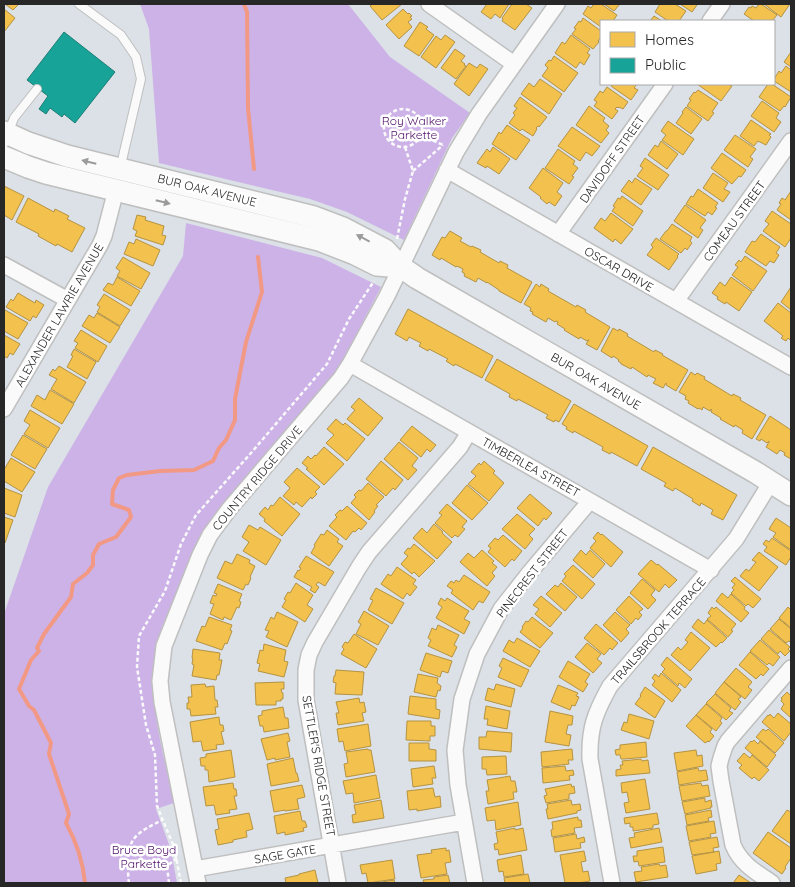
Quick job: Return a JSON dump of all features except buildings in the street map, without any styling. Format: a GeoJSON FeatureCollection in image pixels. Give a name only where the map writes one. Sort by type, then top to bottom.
{"type":"FeatureCollection","features":[{"type":"Feature","properties":{"kind":"street"},"geometry":{"type":"LineString","coordinates":[[429,4],[514,64]]}},
{"type":"Feature","properties":{"kind":"street","name":"COUNTRY RIDGE DRIVE"},"geometry":{"type":"LineString","coordinates":[[197,876],[162,702],[160,681],[164,646],[200,555],[216,525],[341,378],[387,296],[447,170],[468,131],[557,4]]}},
{"type":"Feature","properties":{"kind":"street"},"geometry":{"type":"LineString","coordinates":[[711,20],[722,4]]}},
{"type":"Feature","properties":{"kind":"street","name":"DAVIDOFF STREET"},"geometry":{"type":"LineString","coordinates":[[558,234],[664,85]]}},
{"type":"Feature","properties":{"kind":"street","name":"BUR OAK AVENUE"},"geometry":{"type":"LineString","coordinates":[[5,137],[52,152],[118,180]]}},
{"type":"Feature","properties":{"kind":"street","name":"COMEAU STREET"},"geometry":{"type":"LineString","coordinates":[[676,301],[791,140]]}},
{"type":"Feature","properties":{"kind":"street","name":"BUR OAK AVENUE"},"geometry":{"type":"LineString","coordinates":[[4,157],[46,173],[118,180],[305,214],[328,222],[360,236],[384,250],[400,267],[791,495]]}},
{"type":"Feature","properties":{"kind":"street","name":"OSCAR DRIVE"},"geometry":{"type":"LineString","coordinates":[[447,170],[791,367]]}},
{"type":"Feature","properties":{"kind":"street","name":"ALEXANDER LAWRIE AVENUE"},"geometry":{"type":"LineString","coordinates":[[4,409],[104,236],[118,180]]}},
{"type":"Feature","properties":{"kind":"street"},"geometry":{"type":"LineString","coordinates":[[4,265],[68,300]]}},
{"type":"Feature","properties":{"kind":"street","name":"TIMBERLEA STREET"},"geometry":{"type":"LineString","coordinates":[[350,364],[711,570]]}},
{"type":"Feature","properties":{"kind":"street","name":"SETTLER'S RIDGE STREET"},"geometry":{"type":"LineString","coordinates":[[338,883],[306,700],[306,670],[309,655],[369,552],[454,454],[469,432]]}},
{"type":"Feature","properties":{"kind":"street","name":"TRAILSBROOK TERRACE"},"geometry":{"type":"LineString","coordinates":[[612,883],[590,759],[592,724],[610,686],[736,539],[771,482]]}},
{"type":"Feature","properties":{"kind":"street","name":"PINECREST STREET"},"geometry":{"type":"LineString","coordinates":[[475,883],[458,785],[455,750],[462,699],[477,654],[501,609],[590,501]]}},
{"type":"Feature","properties":{"kind":"street"},"geometry":{"type":"LineString","coordinates":[[772,883],[745,864],[737,855],[733,845],[720,766],[728,741],[791,668]]}},
{"type":"Feature","properties":{"kind":"street","name":"SAGE GATE"},"geometry":{"type":"LineString","coordinates":[[197,876],[332,845],[464,822]]}},
{"type":"Feature","properties":{"kind":"lane"},"geometry":{"type":"LineString","coordinates":[[80,4],[121,35],[136,57],[141,79],[118,180]]}},
{"type":"Feature","properties":{"kind":"lane"},"geometry":{"type":"LineString","coordinates":[[5,137],[14,118],[37,89]]}},
{"type":"Feature","properties":{"kind":"path"},"geometry":{"type":"LineString","coordinates":[[400,110],[413,112],[418,116],[422,128],[421,135],[415,143],[405,147],[393,144],[385,134],[384,127],[389,116],[400,110]]}},
{"type":"Feature","properties":{"kind":"path"},"geometry":{"type":"LineString","coordinates":[[421,135],[446,147]]}},
{"type":"Feature","properties":{"kind":"path"},"geometry":{"type":"LineString","coordinates":[[397,239],[413,171],[442,145]]}},
{"type":"Feature","properties":{"kind":"path"},"geometry":{"type":"LineString","coordinates":[[405,147],[413,171]]}},
{"type":"Feature","properties":{"kind":"path"},"geometry":{"type":"LineString","coordinates":[[180,883],[174,848],[157,806],[155,755],[146,725],[137,667],[140,636],[165,591],[181,544],[196,516],[327,364],[349,319],[374,281]]}},
{"type":"Feature","properties":{"kind":"path"},"geometry":{"type":"LineString","coordinates":[[129,883],[128,852],[133,840],[143,831],[162,820]]}},
{"type":"Feature","properties":{"kind":"path"},"geometry":{"type":"LineString","coordinates":[[169,883],[166,866],[183,855]]}},
{"type":"Feature","properties":{"kind":"green space","name":"Roy Walker Parkette"},"geometry":{"type":"Polygon","coordinates":[[[140,4],[348,4],[390,57],[470,113],[452,138],[404,240],[347,212],[310,199],[159,163],[149,29],[140,4]]]}},
{"type":"Feature","properties":{"kind":"green space","name":"Bruce Boyd Parkette"},"geometry":{"type":"Polygon","coordinates":[[[186,223],[322,258],[381,287],[342,362],[333,375],[223,504],[210,522],[195,550],[163,626],[158,641],[155,661],[154,702],[174,803],[156,809],[171,850],[177,883],[4,883],[4,614],[48,487],[183,256],[186,223]]]}},
{"type":"Feature","properties":{"kind":"waterway"},"geometry":{"type":"LineString","coordinates":[[244,4],[247,12],[248,108],[254,169]]}},
{"type":"Feature","properties":{"kind":"waterway"},"geometry":{"type":"LineString","coordinates":[[85,883],[83,867],[66,823],[69,814],[49,754],[51,743],[34,710],[29,706],[19,689],[31,660],[39,651],[37,648],[44,634],[71,597],[73,584],[87,573],[93,565],[93,555],[99,544],[116,537],[131,517],[129,510],[112,504],[113,490],[119,478],[127,475],[160,471],[194,470],[213,461],[219,448],[226,440],[235,420],[235,399],[246,342],[262,292],[258,257]]}}]}
